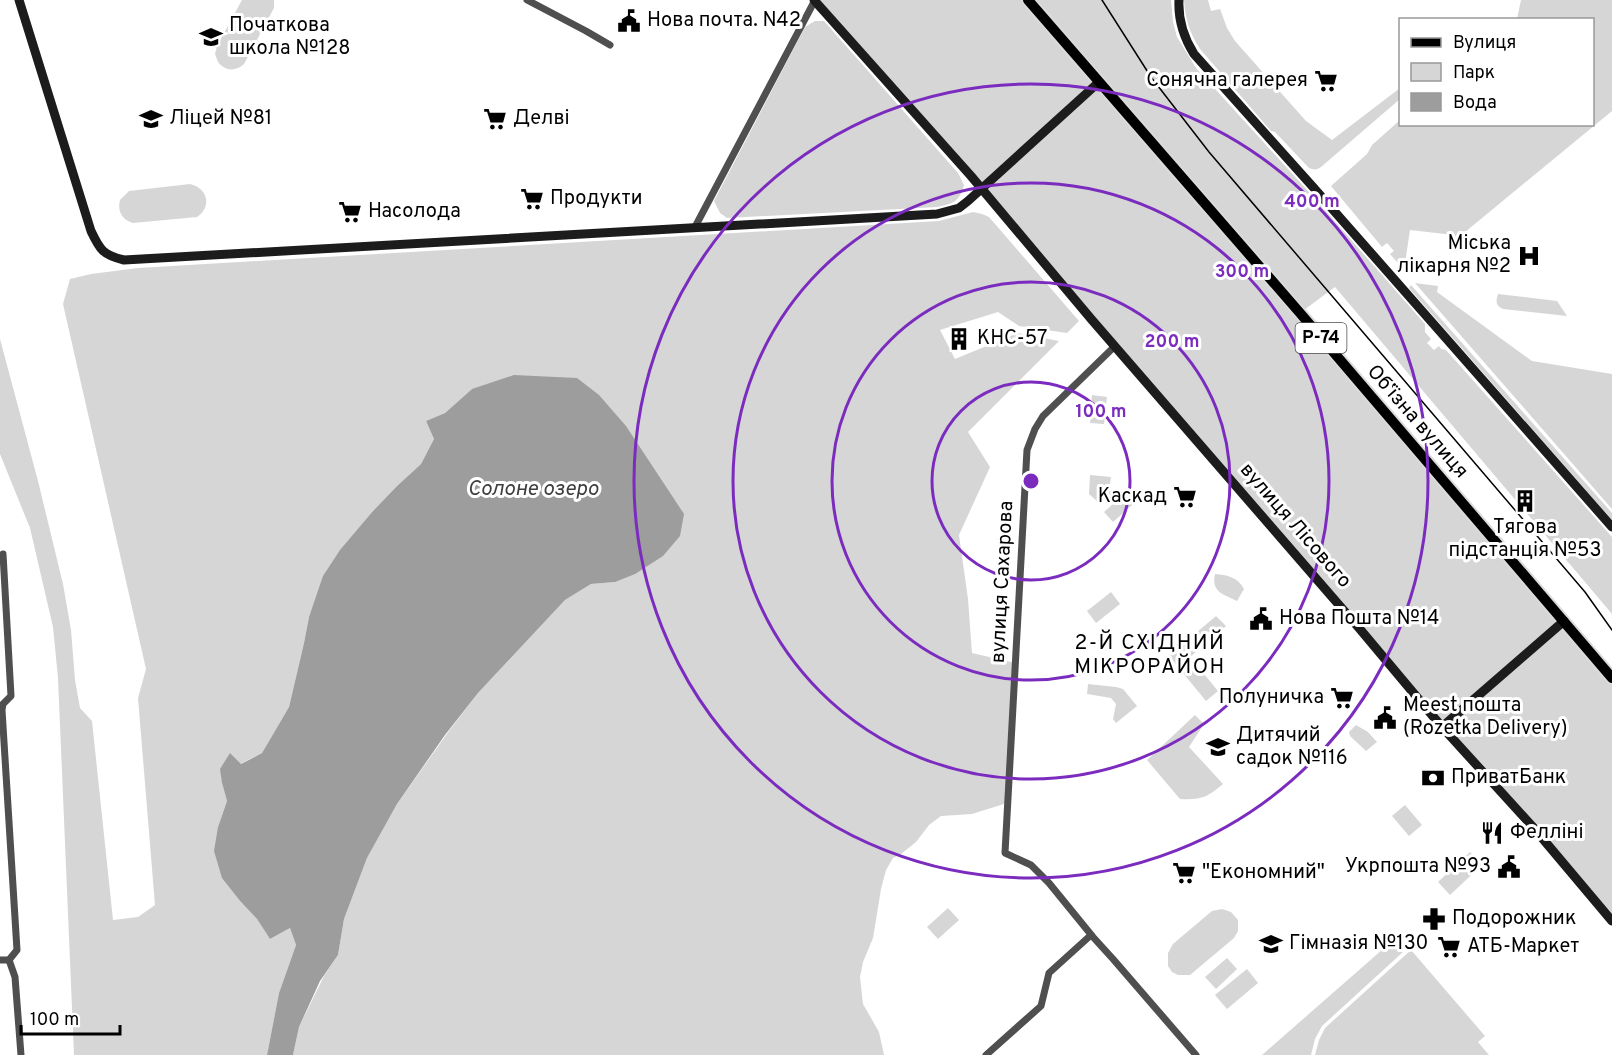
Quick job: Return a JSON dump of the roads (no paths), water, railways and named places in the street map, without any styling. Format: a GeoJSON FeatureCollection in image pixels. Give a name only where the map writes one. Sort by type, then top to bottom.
{"type":"FeatureCollection","features":[{"type":"Feature","properties":{"kind":"main road","name":"Обʼїзна вулиця"},"geometry":{"type":"LineString","coordinates":[[1028,0],[1612,678]]}},
{"type":"Feature","properties":{"kind":"street"},"geometry":{"type":"LineString","coordinates":[[19,0],[91,231],[100,249],[106,254],[124,260],[937,214],[959,208],[1099,82]]}},
{"type":"Feature","properties":{"kind":"street"},"geometry":{"type":"LineString","coordinates":[[527,0],[610,45]]}},
{"type":"Feature","properties":{"kind":"street"},"geometry":{"type":"LineString","coordinates":[[695,227],[815,0]]}},
{"type":"Feature","properties":{"kind":"street","name":"вулиця Лісового"},"geometry":{"type":"LineString","coordinates":[[815,0],[982,189],[1612,921]]}},
{"type":"Feature","properties":{"kind":"street"},"geometry":{"type":"LineString","coordinates":[[1179,0],[1178,8],[1185,35],[1194,54],[1612,527]]}},
{"type":"Feature","properties":{"kind":"street","name":"вулиця Сахарова"},"geometry":{"type":"LineString","coordinates":[[1091,935],[1049,883],[1031,865],[1005,853],[1028,450],[1035,429],[1043,416],[1115,345]]}},
{"type":"Feature","properties":{"kind":"street"},"geometry":{"type":"LineString","coordinates":[[3,554],[11,696],[3,704],[2,710],[3,791],[16,950],[9,960]]}},
{"type":"Feature","properties":{"kind":"street"},"geometry":{"type":"LineString","coordinates":[[1443,727],[1564,621]]}},
{"type":"Feature","properties":{"kind":"street"},"geometry":{"type":"LineString","coordinates":[[986,1055],[1041,1006],[1048,973],[1091,935],[1196,1055]]}},
{"type":"Feature","properties":{"kind":"street"},"geometry":{"type":"LineString","coordinates":[[0,960],[9,960]]}},
{"type":"Feature","properties":{"kind":"street"},"geometry":{"type":"LineString","coordinates":[[9,960],[15,977],[21,1055]]}},
{"type":"Feature","properties":{"kind":"water","name":"Солоне озеро"},"geometry":{"type":"Polygon","coordinates":[[[514,375],[577,378],[599,395],[626,426],[684,514],[680,536],[663,556],[635,574],[615,582],[591,584],[565,600],[478,693],[445,735],[397,804],[367,858],[344,919],[338,955],[320,981],[299,1027],[293,1055],[267,1055],[279,993],[296,945],[290,928],[270,939],[257,919],[222,878],[214,851],[218,827],[227,801],[220,769],[230,753],[241,764],[262,753],[289,707],[309,617],[323,576],[340,550],[373,511],[421,464],[434,439],[426,421],[445,413],[472,389],[514,375]]]}},
{"type":"Feature","properties":{"kind":"tram line"},"geometry":{"type":"LineString","coordinates":[[1102,0],[1151,77],[1209,152],[1585,592],[1612,630]]}},
{"type":"Feature","properties":{"kind":"place","name":"Нова почта. N42"},"geometry":{"type":"Point","coordinates":[629,21]}},
{"type":"Feature","properties":{"kind":"place","name":"Початкова школа №128"},"geometry":{"type":"Point","coordinates":[211,37]}},
{"type":"Feature","properties":{"kind":"place","name":"Сонячна галерея"},"geometry":{"type":"Point","coordinates":[1326,81]}},
{"type":"Feature","properties":{"kind":"place","name":"Ліцей №81"},"geometry":{"type":"Point","coordinates":[151,119]}},
{"type":"Feature","properties":{"kind":"place","name":"Делві"},"geometry":{"type":"Point","coordinates":[495,119]}},
{"type":"Feature","properties":{"kind":"place","name":"Продукти"},"geometry":{"type":"Point","coordinates":[532,199]}},
{"type":"Feature","properties":{"kind":"place","name":"Насолода"},"geometry":{"type":"Point","coordinates":[350,212]}},
{"type":"Feature","properties":{"kind":"place","name":"Міська лікарня №2"},"geometry":{"type":"Point","coordinates":[1529,256]}},
{"type":"Feature","properties":{"kind":"place","name":"КНС-57"},"geometry":{"type":"Point","coordinates":[959,339]}},
{"type":"Feature","properties":{"kind":"place","name":"Каскад"},"geometry":{"type":"Point","coordinates":[1185,497]}},
{"type":"Feature","properties":{"kind":"place","name":"Тягова підстанція №53"},"geometry":{"type":"Point","coordinates":[1525,501]}},
{"type":"Feature","properties":{"kind":"place","name":"Нова Пошта №14"},"geometry":{"type":"Point","coordinates":[1261,619]}},
{"type":"Feature","properties":{"kind":"place","name":"Полуничка"},"geometry":{"type":"Point","coordinates":[1342,698]}},
{"type":"Feature","properties":{"kind":"place","name":"Meest пошта (Rozetka Delivery)"},"geometry":{"type":"Point","coordinates":[1385,718]}},
{"type":"Feature","properties":{"kind":"place","name":"Дитячий садок №116"},"geometry":{"type":"Point","coordinates":[1218,747]}},
{"type":"Feature","properties":{"kind":"place","name":"ПриватБанк"},"geometry":{"type":"Point","coordinates":[1433,778]}},
{"type":"Feature","properties":{"kind":"place","name":"Фелліні"},"geometry":{"type":"Point","coordinates":[1492,833]}},
{"type":"Feature","properties":{"kind":"place","name":"Укрпошта №93"},"geometry":{"type":"Point","coordinates":[1509,867]}},
{"type":"Feature","properties":{"kind":"place","name":"\"Економний\""},"geometry":{"type":"Point","coordinates":[1184,873]}},
{"type":"Feature","properties":{"kind":"place","name":"Подорожник"},"geometry":{"type":"Point","coordinates":[1434,919]}},
{"type":"Feature","properties":{"kind":"place","name":"Гімназія №130"},"geometry":{"type":"Point","coordinates":[1271,944]}},
{"type":"Feature","properties":{"kind":"place","name":"АТБ-Маркет"},"geometry":{"type":"Point","coordinates":[1449,947]}},
{"type":"Feature","properties":{"kind":"district","name":"2-Й СХІДНИЙ МІКРОРАЙОН"},"geometry":{"type":"Point","coordinates":[1150,655]}}]}
